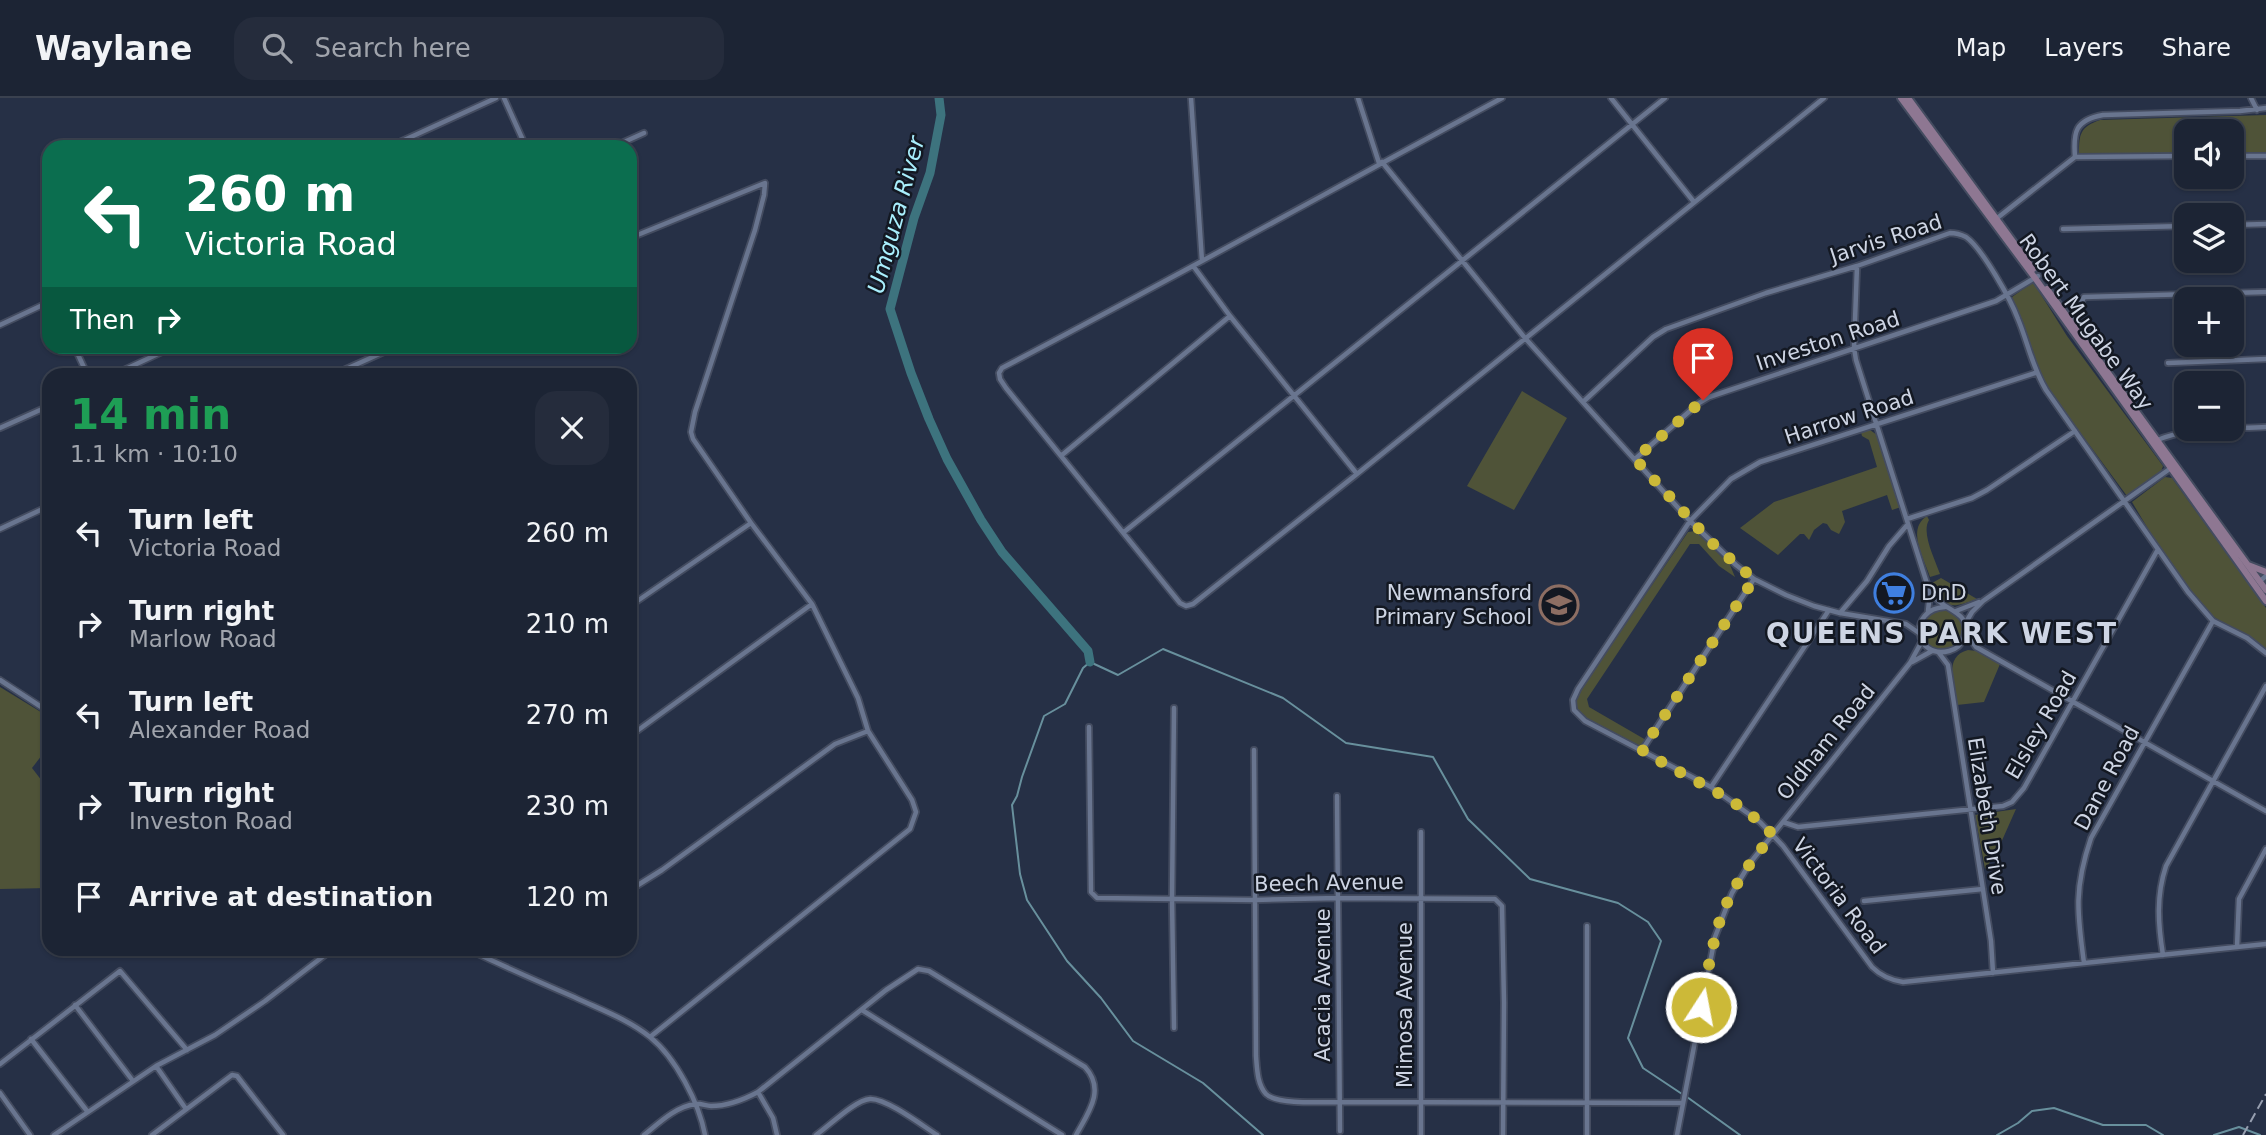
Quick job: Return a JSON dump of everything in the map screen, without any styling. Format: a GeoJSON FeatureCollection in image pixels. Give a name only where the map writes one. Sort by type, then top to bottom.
{"type":"FeatureCollection","features":[{"type":"Feature","properties":{"kind":"main road","name":"Robert Mugabe Way"},"geometry":{"type":"LineString","coordinates":[[1902,98],[2154,441]]}},
{"type":"Feature","properties":{"kind":"main road","name":"Robert Mugabe Way"},"geometry":{"type":"LineString","coordinates":[[1908,98],[1994,220]]}},
{"type":"Feature","properties":{"kind":"main road","name":"Robert Mugabe Way"},"geometry":{"type":"LineString","coordinates":[[2036,277],[2072,323],[2265,599]]}},
{"type":"Feature","properties":{"kind":"main road","name":"Robert Mugabe Way"},"geometry":{"type":"LineString","coordinates":[[2244,566],[2266,590]]}},
{"type":"Feature","properties":{"kind":"main road"},"geometry":{"type":"LineString","coordinates":[[2244,566],[2266,574]]}},
{"type":"Feature","properties":{"kind":"street"},"geometry":{"type":"LineString","coordinates":[[404,140],[496,98]]}},
{"type":"Feature","properties":{"kind":"street"},"geometry":{"type":"LineString","coordinates":[[504,98],[524,140]]}},
{"type":"Feature","properties":{"kind":"street"},"geometry":{"type":"LineString","coordinates":[[1191,98],[1202,261]]}},
{"type":"Feature","properties":{"kind":"street"},"geometry":{"type":"LineString","coordinates":[[1358,98],[1381,162],[1525,338],[1690,521],[1722,552],[1754,579],[1786,595],[1829,611],[1906,624],[1919,633]]}},
{"type":"Feature","properties":{"kind":"street"},"geometry":{"type":"LineString","coordinates":[[1502,98],[1000,370],[1000,379],[1006,388],[1180,603],[1190,607],[1824,98]]}},
{"type":"Feature","properties":{"kind":"street"},"geometry":{"type":"LineString","coordinates":[[1611,98],[1694,202]]}},
{"type":"Feature","properties":{"kind":"street"},"geometry":{"type":"LineString","coordinates":[[1124,532],[1665,98]]}},
{"type":"Feature","properties":{"kind":"street"},"geometry":{"type":"LineString","coordinates":[[2251,98],[2257,110]]}},
{"type":"Feature","properties":{"kind":"street"},"geometry":{"type":"LineString","coordinates":[[2075,158],[2074,136],[2077,129],[2080,124],[2093,117],[2266,108]]}},
{"type":"Feature","properties":{"kind":"street"},"geometry":{"type":"LineString","coordinates":[[630,140],[644,134]]}},
{"type":"Feature","properties":{"kind":"street"},"geometry":{"type":"LineString","coordinates":[[1994,220],[2075,158],[2174,156]]}},
{"type":"Feature","properties":{"kind":"street"},"geometry":{"type":"LineString","coordinates":[[2244,156],[2266,156]]}},
{"type":"Feature","properties":{"kind":"street"},"geometry":{"type":"LineString","coordinates":[[637,235],[765,183],[755,230],[695,412],[691,432],[693,439],[751,523],[812,604],[858,698],[868,731],[912,800],[916,812],[910,829],[650,1037]]}},
{"type":"Feature","properties":{"kind":"street"},"geometry":{"type":"LineString","coordinates":[[2244,225],[2266,224]]}},
{"type":"Feature","properties":{"kind":"street"},"geometry":{"type":"LineString","coordinates":[[2063,229],[2174,226]]}},
{"type":"Feature","properties":{"kind":"street","name":"Jarvis Road"},"geometry":{"type":"LineString","coordinates":[[1583,402],[1653,337],[1666,329],[1766,293],[1956,233],[1970,241],[2008,296],[2019,321],[2035,373],[2125,500],[2157,551],[2199,607],[2213,621]]}},
{"type":"Feature","properties":{"kind":"street"},"geometry":{"type":"LineString","coordinates":[[1857,266],[1854,348],[1859,374],[1930,593],[1928,611]]}},
{"type":"Feature","properties":{"kind":"street"},"geometry":{"type":"LineString","coordinates":[[1194,267],[1357,474]]}},
{"type":"Feature","properties":{"kind":"street","name":"Investon Road"},"geometry":{"type":"LineString","coordinates":[[1635,459],[1709,397],[2008,296],[2036,277]]}},
{"type":"Feature","properties":{"kind":"street"},"geometry":{"type":"LineString","coordinates":[[2072,323],[2084,297],[2266,292]]}},
{"type":"Feature","properties":{"kind":"street"},"geometry":{"type":"LineString","coordinates":[[0,325],[42,305]]}},
{"type":"Feature","properties":{"kind":"street"},"geometry":{"type":"LineString","coordinates":[[1062,455],[1230,316]]}},
{"type":"Feature","properties":{"kind":"street"},"geometry":{"type":"LineString","coordinates":[[128,368],[158,354]]}},
{"type":"Feature","properties":{"kind":"street"},"geometry":{"type":"LineString","coordinates":[[348,368],[379,354]]}},
{"type":"Feature","properties":{"kind":"street"},"geometry":{"type":"LineString","coordinates":[[2168,363],[2266,359]]}},
{"type":"Feature","properties":{"kind":"street","name":"Harrow Road"},"geometry":{"type":"LineString","coordinates":[[1585,721],[1574,710],[1574,695],[1690,521],[1731,479],[1749,467],[2035,373]]}},
{"type":"Feature","properties":{"kind":"street"},"geometry":{"type":"LineString","coordinates":[[0,428],[42,408]]}},
{"type":"Feature","properties":{"kind":"street"},"geometry":{"type":"LineString","coordinates":[[2154,441],[2178,432],[2266,427]]}},
{"type":"Feature","properties":{"kind":"street"},"geometry":{"type":"LineString","coordinates":[[1840,613],[1908,521],[1979,494],[2075,431]]}},
{"type":"Feature","properties":{"kind":"street"},"geometry":{"type":"LineString","coordinates":[[1965,624],[1956,611],[1937,607],[1923,617],[1919,633],[1922,641],[1933,651],[1953,651],[1958,647],[1972,612],[1983,601],[2172,467]]}},
{"type":"Feature","properties":{"kind":"street"},"geometry":{"type":"LineString","coordinates":[[0,529],[42,509]]}},
{"type":"Feature","properties":{"kind":"street"},"geometry":{"type":"LineString","coordinates":[[637,601],[751,523]]}},
{"type":"Feature","properties":{"kind":"street","name":"Elsley Road"},"geometry":{"type":"LineString","coordinates":[[1783,822],[1798,827],[2003,806],[2016,799],[2157,551]]}},
{"type":"Feature","properties":{"kind":"street"},"geometry":{"type":"LineString","coordinates":[[2265,599],[2260,582],[2266,574]]}},
{"type":"Feature","properties":{"kind":"street"},"geometry":{"type":"LineString","coordinates":[[1642,750],[1754,579]]}},
{"type":"Feature","properties":{"kind":"street"},"geometry":{"type":"LineString","coordinates":[[1930,593],[1945,607]]}},
{"type":"Feature","properties":{"kind":"street"},"geometry":{"type":"LineString","coordinates":[[1956,611],[1983,601]]}},
{"type":"Feature","properties":{"kind":"street"},"geometry":{"type":"LineString","coordinates":[[637,731],[812,604]]}},
{"type":"Feature","properties":{"kind":"street"},"geometry":{"type":"LineString","coordinates":[[1711,788],[1829,611]]}},
{"type":"Feature","properties":{"kind":"street"},"geometry":{"type":"LineString","coordinates":[[1906,624],[1923,617]]}},
{"type":"Feature","properties":{"kind":"street"},"geometry":{"type":"LineString","coordinates":[[2213,621],[2247,638],[2266,653]]}},
{"type":"Feature","properties":{"kind":"street","name":"Dane Road"},"geometry":{"type":"LineString","coordinates":[[2084,963],[2077,897],[2082,866],[2091,838],[2213,621]]}},
{"type":"Feature","properties":{"kind":"street"},"geometry":{"type":"LineString","coordinates":[[1965,632],[1976,647],[2266,811]]}},
{"type":"Feature","properties":{"kind":"street","name":"Oldham Road"},"geometry":{"type":"LineString","coordinates":[[1678,1135],[1715,937],[1740,877],[1910,663],[1922,641]]}},
{"type":"Feature","properties":{"kind":"street"},"geometry":{"type":"LineString","coordinates":[[1958,647],[1976,647]]}},
{"type":"Feature","properties":{"kind":"street","name":"Oldham Road"},"geometry":{"type":"LineString","coordinates":[[1910,663],[1933,651]]}},
{"type":"Feature","properties":{"kind":"street","name":"Elizabeth Drive"},"geometry":{"type":"LineString","coordinates":[[1953,651],[1948,664],[1983,889],[1993,973]]}},
{"type":"Feature","properties":{"kind":"street"},"geometry":{"type":"LineString","coordinates":[[1939,653],[1948,664]]}},
{"type":"Feature","properties":{"kind":"street"},"geometry":{"type":"LineString","coordinates":[[0,680],[42,707]]}},
{"type":"Feature","properties":{"kind":"street"},"geometry":{"type":"LineString","coordinates":[[2163,955],[2158,912],[2161,880],[2166,866],[2266,686]]}},
{"type":"Feature","properties":{"kind":"street"},"geometry":{"type":"LineString","coordinates":[[1174,708],[1174,1028]]}},
{"type":"Feature","properties":{"kind":"street","name":"Victoria Road"},"geometry":{"type":"LineString","coordinates":[[1585,721],[1711,788],[1749,812],[1783,846],[1855,946],[1878,973],[1893,980],[1903,982],[2266,944]]}},
{"type":"Feature","properties":{"kind":"street","name":"Beech Avenue"},"geometry":{"type":"LineString","coordinates":[[1089,727],[1091,891],[1097,898],[1495,899],[1502,906],[1503,1135]]}},
{"type":"Feature","properties":{"kind":"street"},"geometry":{"type":"LineString","coordinates":[[637,886],[835,744],[868,731]]}},
{"type":"Feature","properties":{"kind":"street"},"geometry":{"type":"LineString","coordinates":[[1254,750],[1257,1074],[1264,1090],[1274,1099],[1503,1103],[1683,1101]]}},
{"type":"Feature","properties":{"kind":"street","name":"Acacia Avenue"},"geometry":{"type":"LineString","coordinates":[[1337,796],[1340,1131]]}},
{"type":"Feature","properties":{"kind":"street","name":"Mimosa Avenue"},"geometry":{"type":"LineString","coordinates":[[1421,832],[1421,1135]]}},
{"type":"Feature","properties":{"kind":"street"},"geometry":{"type":"LineString","coordinates":[[2237,947],[2239,899],[2266,849]]}},
{"type":"Feature","properties":{"kind":"street"},"geometry":{"type":"LineString","coordinates":[[1864,901],[1983,889]]}},
{"type":"Feature","properties":{"kind":"street"},"geometry":{"type":"LineString","coordinates":[[1587,926],[1587,1135]]}},
{"type":"Feature","properties":{"kind":"street"},"geometry":{"type":"LineString","coordinates":[[54,1135],[156,1066],[231,1025],[323,956]]}},
{"type":"Feature","properties":{"kind":"street"},"geometry":{"type":"LineString","coordinates":[[483,956],[617,1017],[650,1037],[675,1067],[696,1104],[705,1135]]}},
{"type":"Feature","properties":{"kind":"street"},"geometry":{"type":"LineString","coordinates":[[644,1135],[670,1114],[696,1104],[713,1106],[746,1098],[758,1092],[914,970],[929,971],[1085,1067],[1095,1086],[1096,1098],[1076,1135]]}},
{"type":"Feature","properties":{"kind":"street"},"geometry":{"type":"LineString","coordinates":[[0,1064],[120,971],[187,1050]]}},
{"type":"Feature","properties":{"kind":"street"},"geometry":{"type":"LineString","coordinates":[[75,1005],[133,1081]]}},
{"type":"Feature","properties":{"kind":"street"},"geometry":{"type":"LineString","coordinates":[[862,1010],[1062,1135]]}},
{"type":"Feature","properties":{"kind":"street"},"geometry":{"type":"LineString","coordinates":[[31,1040],[87,1111]]}},
{"type":"Feature","properties":{"kind":"street"},"geometry":{"type":"LineString","coordinates":[[156,1066],[186,1109]]}},
{"type":"Feature","properties":{"kind":"street"},"geometry":{"type":"LineString","coordinates":[[152,1135],[232,1075],[235,1075],[283,1135]]}},
{"type":"Feature","properties":{"kind":"street"},"geometry":{"type":"LineString","coordinates":[[758,1092],[773,1118],[777,1135]]}},
{"type":"Feature","properties":{"kind":"street"},"geometry":{"type":"LineString","coordinates":[[0,1093],[30,1135]]}},
{"type":"Feature","properties":{"kind":"street"},"geometry":{"type":"LineString","coordinates":[[816,1135],[859,1103],[872,1099],[888,1105],[937,1135]]}},
{"type":"Feature","properties":{"kind":"green space"},"geometry":{"type":"Polygon","coordinates":[[[2266,115],[2266,153],[2244,153],[2244,119],[2174,119],[2174,154],[2079,154],[2082,132],[2088,125],[2100,120],[2266,115]]]}},
{"type":"Feature","properties":{"kind":"green space"},"geometry":{"type":"Polygon","coordinates":[[[2033,282],[2067,336],[2163,466],[2161,472],[2127,496],[2048,389],[2037,367],[2012,297],[2033,282]]]}},
{"type":"Feature","properties":{"kind":"green space"},"geometry":{"type":"Polygon","coordinates":[[[1522,391],[1567,418],[1514,510],[1467,486],[1522,391]]]}},
{"type":"Feature","properties":{"kind":"green space"},"geometry":{"type":"Polygon","coordinates":[[[1870,430],[1877,435],[1901,507],[1892,510],[1887,495],[1842,511],[1845,522],[1839,534],[1823,523],[1814,530],[1809,540],[1804,534],[1800,534],[1778,555],[1740,528],[1774,502],[1877,467],[1869,440],[1862,436],[1861,432],[1870,430]]]}},
{"type":"Feature","properties":{"kind":"green space"},"geometry":{"type":"Polygon","coordinates":[[[2165,477],[2172,478],[2266,608],[2266,649],[2207,612],[2160,549],[2132,502],[2165,477]]]}},
{"type":"Feature","properties":{"kind":"green space"},"geometry":{"type":"Polygon","coordinates":[[[1927,516],[1928,539],[1940,574],[1930,577],[1917,536],[1921,522],[1927,516]]]}},
{"type":"Feature","properties":{"kind":"green space"},"geometry":{"type":"Polygon","coordinates":[[[1696,531],[1730,565],[1735,577],[1719,566],[1699,544],[1690,544],[1587,699],[1589,707],[1646,740],[1642,747],[1581,715],[1577,706],[1578,697],[1688,532],[1696,531]]]}},
{"type":"Feature","properties":{"kind":"green space"},"geometry":{"type":"Polygon","coordinates":[[[1941,578],[1977,599],[1955,605],[1944,603],[1932,583],[1941,578]]]}},
{"type":"Feature","properties":{"kind":"green space"},"geometry":{"type":"Polygon","coordinates":[[[1942,610],[1956,616],[1962,630],[1956,644],[1942,650],[1928,644],[1922,630],[1928,616],[1942,610]]]}},
{"type":"Feature","properties":{"kind":"green space"},"geometry":{"type":"Polygon","coordinates":[[[1977,651],[2000,664],[1984,702],[1957,705],[1953,665],[1960,653],[1977,651]]]}},
{"type":"Feature","properties":{"kind":"green space"},"geometry":{"type":"Polygon","coordinates":[[[0,687],[42,713],[42,755],[32,768],[42,781],[42,888],[0,889],[0,687]]]}},
{"type":"Feature","properties":{"kind":"green space"},"geometry":{"type":"Polygon","coordinates":[[[2016,809],[1996,854],[1985,869],[1975,815],[2016,809]]]}},
{"type":"Feature","properties":{"kind":"waterway","name":"Umguza River"},"geometry":{"type":"LineString","coordinates":[[939,98],[941,115],[930,173],[914,218],[890,309],[929,419],[947,459],[981,520],[1002,552],[1088,651],[1090,662]]}},
{"type":"Feature","properties":{"kind":"waterway"},"geometry":{"type":"LineString","coordinates":[[1263,1135],[1203,1083],[1133,1041],[1101,998],[1067,961],[1027,900],[1020,874],[1012,805],[1044,716],[1065,704],[1083,668],[1090,662],[1118,675],[1163,649],[1283,698],[1346,743],[1433,757],[1468,819],[1530,879],[1618,903],[1648,922],[1661,941],[1628,1038],[1643,1068],[1682,1094]]}},
{"type":"Feature","properties":{"kind":"waterway"},"geometry":{"type":"LineString","coordinates":[[1687,1097],[1740,1135]]}},
{"type":"Feature","properties":{"kind":"waterway"},"geometry":{"type":"LineString","coordinates":[[1997,1135],[2032,1111],[2054,1108],[2103,1125],[2146,1125],[2163,1135]]}},
{"type":"Feature","properties":{"kind":"waterway"},"geometry":{"type":"LineString","coordinates":[[2214,1135],[2239,1127],[2260,1135]]}},
{"type":"Feature","properties":{"kind":"railway"},"geometry":{"type":"LineString","coordinates":[[2243,1135],[2266,1094]]}},
{"type":"Feature","properties":{"kind":"place","name":"DnD"},"geometry":{"type":"Point","coordinates":[1894,593]}},
{"type":"Feature","properties":{"kind":"place","name":"Newmansford Primary School"},"geometry":{"type":"Point","coordinates":[1559,605]}},
{"type":"Feature","properties":{"kind":"district","name":"QUEENS PARK WEST"},"geometry":{"type":"Point","coordinates":[1942,633]}},
{"type":"Feature","properties":{"kind":"route"},"geometry":{"type":"LineString","coordinates":[[1701,1007],[1722,915],[1740,877],[1773,835],[1740,806],[1642,750],[1754,579],[1690,521],[1635,459],[1703,400]]}}]}
